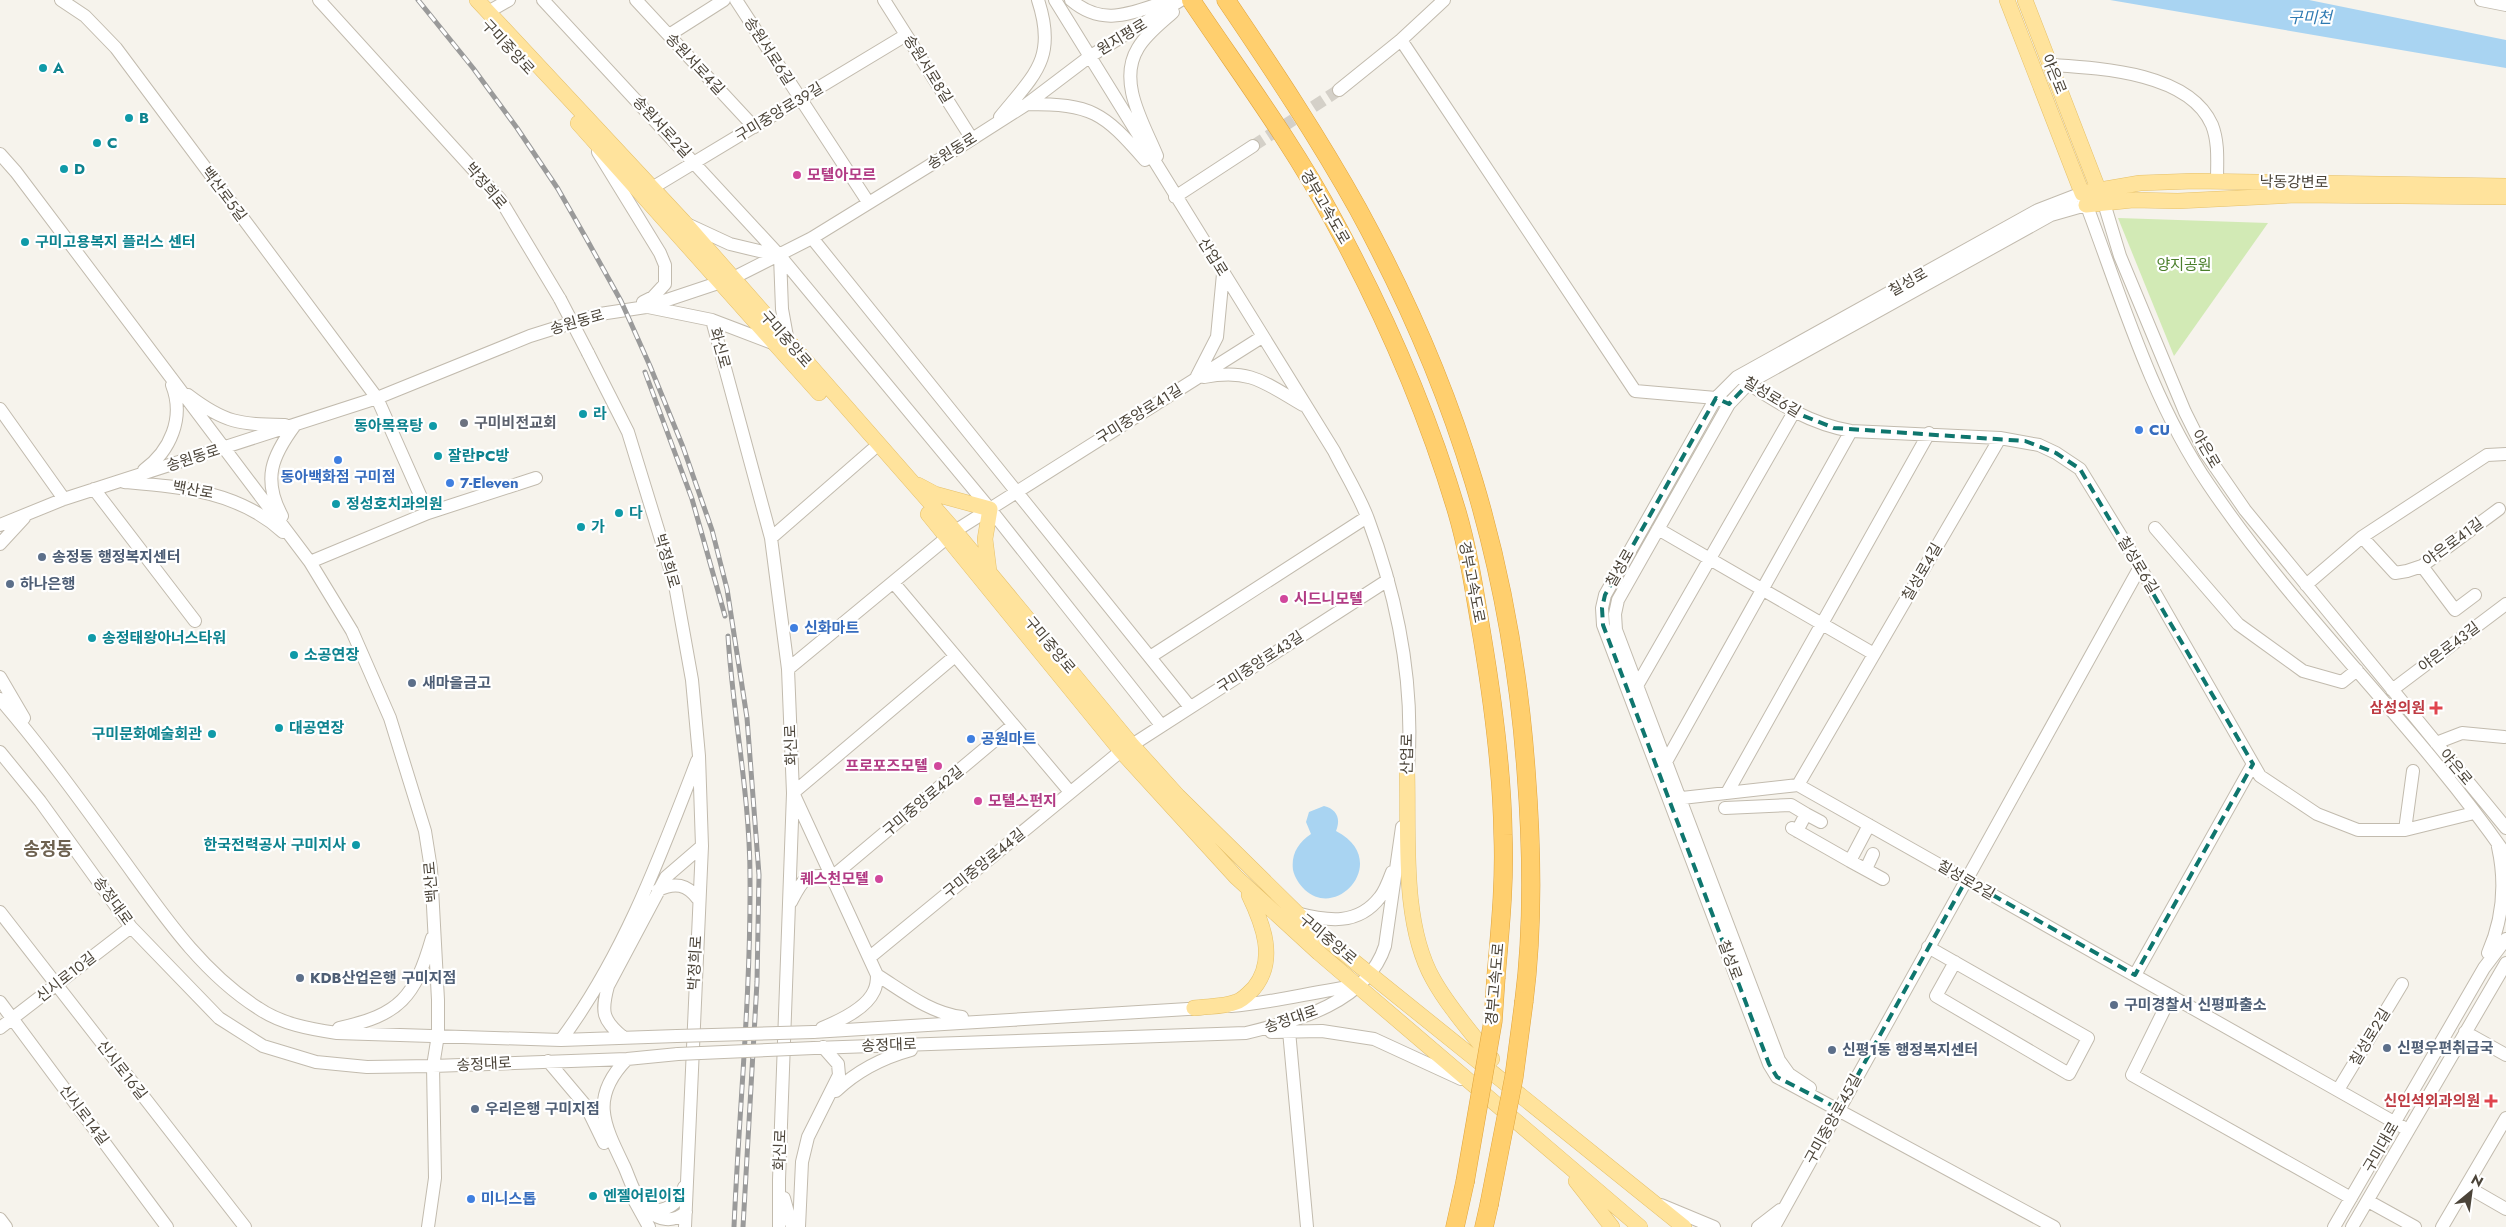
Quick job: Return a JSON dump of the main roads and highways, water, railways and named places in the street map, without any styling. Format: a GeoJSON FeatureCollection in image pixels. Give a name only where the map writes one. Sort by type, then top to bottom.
{"type":"FeatureCollection","features":[{"type":"Feature","properties":{"kind":"highway","name":"경부고속도로"},"geometry":{"type":"LineString","coordinates":[[1191,0],[1301,165],[1333,219],[1369,287],[1403,363],[1434,443],[1457,513],[1473,580],[1500,754],[1504,838],[1493,1021],[1465,1182],[1455,1227]]}},
{"type":"Feature","properties":{"kind":"highway","name":"경부고속도로"},"geometry":{"type":"LineString","coordinates":[[1226,0],[1323,149],[1358,209],[1397,284],[1432,360],[1457,427],[1480,498],[1500,578],[1522,718],[1532,843],[1529,963],[1514,1077],[1484,1227]]}},
{"type":"Feature","properties":{"kind":"main road","name":"구미중앙로"},"geometry":{"type":"LineString","coordinates":[[465,0],[584,131],[727,280],[872,450],[990,573],[1127,748],[1296,912],[1369,974],[1684,1227]]}},
{"type":"Feature","properties":{"kind":"main road","name":"구미중앙로"},"geometry":{"type":"LineString","coordinates":[[477,0],[684,222],[727,280]]}},
{"type":"Feature","properties":{"kind":"main road","name":"야은로"},"geometry":{"type":"LineString","coordinates":[[2007,0],[2084,199]]}},
{"type":"Feature","properties":{"kind":"main road","name":"야은로"},"geometry":{"type":"LineString","coordinates":[[2025,0],[2104,203]]}},
{"type":"Feature","properties":{"kind":"main road","name":"낙동강변로"},"geometry":{"type":"LineString","coordinates":[[2084,199],[2140,183],[2217,181],[2506,186]]}},
{"type":"Feature","properties":{"kind":"main road","name":"낙동강변로"},"geometry":{"type":"LineString","coordinates":[[2084,199],[2104,203],[2133,200],[2187,200],[2296,195],[2506,196]]}},
{"type":"Feature","properties":{"kind":"main road","name":"구미중앙로"},"geometry":{"type":"LineString","coordinates":[[782,343],[910,481],[951,534],[1127,748],[1236,877],[1288,926],[1357,986],[1640,1227]]}},
{"type":"Feature","properties":{"kind":"main road"},"geometry":{"type":"LineString","coordinates":[[910,481],[935,494],[990,509],[985,538],[990,573]]}},
{"type":"Feature","properties":{"kind":"main road"},"geometry":{"type":"LineString","coordinates":[[1408,770],[1410,903],[1423,952],[1433,978],[1455,1011],[1520,1095]]}},
{"type":"Feature","properties":{"kind":"main road"},"geometry":{"type":"LineString","coordinates":[[1194,1008],[1237,1002],[1249,994],[1265,970],[1267,954],[1261,920],[1248,893],[1236,877]]}},
{"type":"Feature","properties":{"kind":"main road"},"geometry":{"type":"LineString","coordinates":[[1557,1156],[1612,1227]]}},
{"type":"Feature","properties":{"kind":"water","name":"구미천"},"geometry":{"type":"Polygon","coordinates":[[[2110,0],[2309,0],[2506,40],[2506,68],[2110,0]]]}},
{"type":"Feature","properties":{"kind":"water"},"geometry":{"type":"Polygon","coordinates":[[[1324,806],[1335,812],[1338,819],[1336,831],[1352,843],[1359,856],[1359,870],[1354,883],[1344,892],[1332,898],[1318,898],[1305,890],[1293,870],[1293,859],[1296,849],[1311,834],[1306,822],[1309,812],[1324,806]]]}},
{"type":"Feature","properties":{"kind":"tunnel"},"geometry":{"type":"LineString","coordinates":[[1253,146],[1339,90]]}},
{"type":"Feature","properties":{"kind":"railway"},"geometry":{"type":"LineString","coordinates":[[418,0],[473,68],[517,128],[558,189],[621,301],[683,447],[712,530],[727,589],[747,718],[759,875],[757,982],[743,1227]]}},
{"type":"Feature","properties":{"kind":"railway"},"geometry":{"type":"LineString","coordinates":[[645,372],[692,499],[725,616]]}},
{"type":"Feature","properties":{"kind":"railway"},"geometry":{"type":"LineString","coordinates":[[728,636],[747,816],[750,877],[749,965],[734,1227]]}},
{"type":"Feature","properties":{"kind":"place","name":"A"},"geometry":{"type":"Point","coordinates":[43,68]}},
{"type":"Feature","properties":{"kind":"place","name":"B"},"geometry":{"type":"Point","coordinates":[129,118]}},
{"type":"Feature","properties":{"kind":"place","name":"C"},"geometry":{"type":"Point","coordinates":[97,143]}},
{"type":"Feature","properties":{"kind":"place","name":"D"},"geometry":{"type":"Point","coordinates":[64,169]}},
{"type":"Feature","properties":{"kind":"place","name":"모텔아모르"},"geometry":{"type":"Point","coordinates":[797,175]}},
{"type":"Feature","properties":{"kind":"place","name":"구미고용복지 플러스 센터"},"geometry":{"type":"Point","coordinates":[25,242]}},
{"type":"Feature","properties":{"kind":"place","name":"라"},"geometry":{"type":"Point","coordinates":[583,414]}},
{"type":"Feature","properties":{"kind":"place","name":"구미비전교회"},"geometry":{"type":"Point","coordinates":[464,423]}},
{"type":"Feature","properties":{"kind":"place","name":"동아목욕탕"},"geometry":{"type":"Point","coordinates":[433,426]}},
{"type":"Feature","properties":{"kind":"place","name":"CU"},"geometry":{"type":"Point","coordinates":[2139,430]}},
{"type":"Feature","properties":{"kind":"place","name":"잘란PC방"},"geometry":{"type":"Point","coordinates":[438,456]}},
{"type":"Feature","properties":{"kind":"place","name":"동아백화점 구미점"},"geometry":{"type":"Point","coordinates":[338,460]}},
{"type":"Feature","properties":{"kind":"place","name":"7-Eleven"},"geometry":{"type":"Point","coordinates":[450,483]}},
{"type":"Feature","properties":{"kind":"place","name":"정성호치과의원"},"geometry":{"type":"Point","coordinates":[336,504]}},
{"type":"Feature","properties":{"kind":"place","name":"다"},"geometry":{"type":"Point","coordinates":[619,513]}},
{"type":"Feature","properties":{"kind":"place","name":"가"},"geometry":{"type":"Point","coordinates":[581,527]}},
{"type":"Feature","properties":{"kind":"place","name":"송정동 행정복지센터"},"geometry":{"type":"Point","coordinates":[42,557]}},
{"type":"Feature","properties":{"kind":"place","name":"하나은행"},"geometry":{"type":"Point","coordinates":[10,584]}},
{"type":"Feature","properties":{"kind":"place","name":"시드니모텔"},"geometry":{"type":"Point","coordinates":[1284,599]}},
{"type":"Feature","properties":{"kind":"place","name":"신화마트"},"geometry":{"type":"Point","coordinates":[794,628]}},
{"type":"Feature","properties":{"kind":"place","name":"송정태왕아너스타워"},"geometry":{"type":"Point","coordinates":[92,638]}},
{"type":"Feature","properties":{"kind":"place","name":"소공연장"},"geometry":{"type":"Point","coordinates":[294,655]}},
{"type":"Feature","properties":{"kind":"place","name":"새마을금고"},"geometry":{"type":"Point","coordinates":[412,683]}},
{"type":"Feature","properties":{"kind":"place","name":"삼성의원"},"geometry":{"type":"Point","coordinates":[2436,708]}},
{"type":"Feature","properties":{"kind":"place","name":"대공연장"},"geometry":{"type":"Point","coordinates":[279,728]}},
{"type":"Feature","properties":{"kind":"place","name":"구미문화예술회관"},"geometry":{"type":"Point","coordinates":[212,734]}},
{"type":"Feature","properties":{"kind":"place","name":"공원마트"},"geometry":{"type":"Point","coordinates":[971,739]}},
{"type":"Feature","properties":{"kind":"place","name":"프로포즈모텔"},"geometry":{"type":"Point","coordinates":[938,766]}},
{"type":"Feature","properties":{"kind":"place","name":"모텔스펀지"},"geometry":{"type":"Point","coordinates":[978,801]}},
{"type":"Feature","properties":{"kind":"place","name":"한국전력공사 구미지사"},"geometry":{"type":"Point","coordinates":[356,845]}},
{"type":"Feature","properties":{"kind":"place","name":"퀘스천모텔"},"geometry":{"type":"Point","coordinates":[879,879]}},
{"type":"Feature","properties":{"kind":"place","name":"KDB산업은행 구미지점"},"geometry":{"type":"Point","coordinates":[300,978]}},
{"type":"Feature","properties":{"kind":"place","name":"구미경찰서 신평파출소"},"geometry":{"type":"Point","coordinates":[2114,1005]}},
{"type":"Feature","properties":{"kind":"place","name":"신평우편취급국"},"geometry":{"type":"Point","coordinates":[2387,1048]}},
{"type":"Feature","properties":{"kind":"place","name":"신평1동 행정복지센터"},"geometry":{"type":"Point","coordinates":[1832,1050]}},
{"type":"Feature","properties":{"kind":"place","name":"신인석외과의원"},"geometry":{"type":"Point","coordinates":[2491,1101]}},
{"type":"Feature","properties":{"kind":"place","name":"우리은행 구미지점"},"geometry":{"type":"Point","coordinates":[475,1109]}},
{"type":"Feature","properties":{"kind":"place","name":"엔젤어린이집"},"geometry":{"type":"Point","coordinates":[593,1196]}},
{"type":"Feature","properties":{"kind":"place","name":"미니스톱"},"geometry":{"type":"Point","coordinates":[471,1199]}},
{"type":"Feature","properties":{"kind":"district","name":"송정동"},"geometry":{"type":"Point","coordinates":[48,849]}},
{"type":"Feature","properties":{"kind":"park label","name":"양지공원"},"geometry":{"type":"Point","coordinates":[2184,265]}}]}
